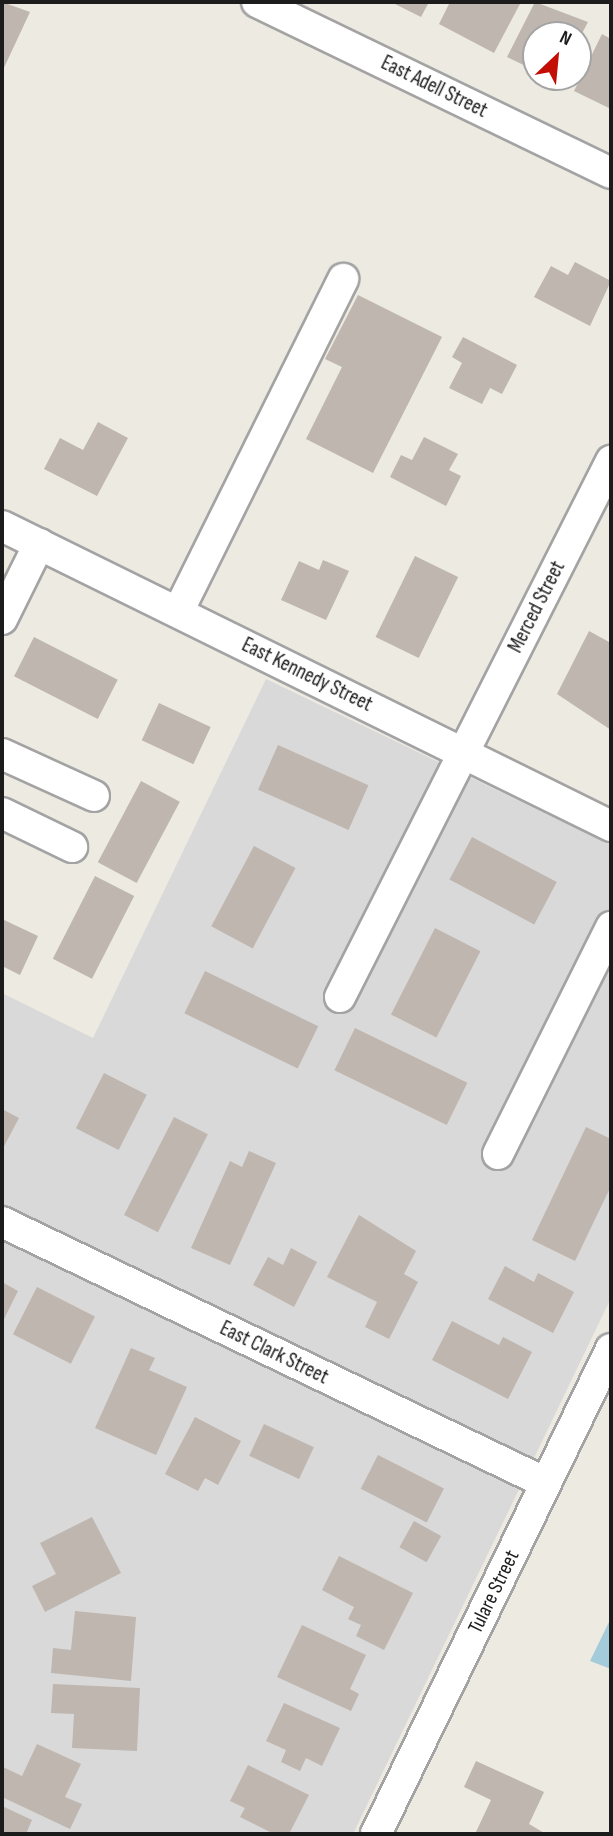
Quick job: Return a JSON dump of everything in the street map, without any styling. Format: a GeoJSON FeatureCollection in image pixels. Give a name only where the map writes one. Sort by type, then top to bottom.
{"type":"FeatureCollection","features":[{"type":"Feature","properties":{"kind":"street","name":"East Adell Street"},"geometry":{"type":"LineString","coordinates":[[257,2],[611,173]]}},
{"type":"Feature","properties":{"kind":"street"},"geometry":{"type":"LineString","coordinates":[[178,612],[343,279]]}},
{"type":"Feature","properties":{"kind":"street","name":"Merced Street"},"geometry":{"type":"LineString","coordinates":[[340,998],[611,461]]}},
{"type":"Feature","properties":{"kind":"street","name":"East Kennedy Street"},"geometry":{"type":"LineString","coordinates":[[2,526],[611,826]]}},
{"type":"Feature","properties":{"kind":"street"},"geometry":{"type":"LineString","coordinates":[[2,620],[39,544]]}},
{"type":"Feature","properties":{"kind":"street"},"geometry":{"type":"LineString","coordinates":[[2,754],[94,796]]}},
{"type":"Feature","properties":{"kind":"street"},"geometry":{"type":"LineString","coordinates":[[2,813],[72,847]]}},
{"type":"Feature","properties":{"kind":"street"},"geometry":{"type":"LineString","coordinates":[[498,1154],[611,927]]}},
{"type":"Feature","properties":{"kind":"street","name":"East Clark Street"},"geometry":{"type":"LineString","coordinates":[[2,1222],[546,1483]]}},
{"type":"Feature","properties":{"kind":"street","name":"Tulare Street"},"geometry":{"type":"LineString","coordinates":[[376,1834],[611,1349]]}},
{"type":"Feature","properties":{"kind":"shaded area"},"geometry":{"type":"Polygon","coordinates":[[[266,679],[611,845],[611,1298],[353,1834],[2,1834],[2,993],[93,1038],[266,679]]]}},
{"type":"Feature","properties":{"kind":"water"},"geometry":{"type":"Polygon","coordinates":[[[611,1618],[611,1669],[590,1661],[611,1618]]]}},
{"type":"Feature","properties":{"kind":"building"},"geometry":{"type":"Polygon","coordinates":[[[2,2],[30,12],[2,72],[2,2]]]}},
{"type":"Feature","properties":{"kind":"building"},"geometry":{"type":"Polygon","coordinates":[[[391,2],[429,2],[421,17],[391,2]]]}},
{"type":"Feature","properties":{"kind":"building"},"geometry":{"type":"Polygon","coordinates":[[[450,2],[521,2],[494,53],[439,24],[450,2]]]}},
{"type":"Feature","properties":{"kind":"building"},"geometry":{"type":"Polygon","coordinates":[[[535,2],[585,21],[525,21],[535,2]]]}},
{"type":"Feature","properties":{"kind":"building"},"geometry":{"type":"Polygon","coordinates":[[[522,28],[522,64],[507,57],[522,28]]]}},
{"type":"Feature","properties":{"kind":"building"},"geometry":{"type":"Polygon","coordinates":[[[602,34],[611,39],[611,109],[574,91],[592,91],[592,54],[602,34]]]}},
{"type":"Feature","properties":{"kind":"building"},"geometry":{"type":"Polygon","coordinates":[[[575,262],[611,281],[590,326],[534,297],[551,266],[568,275],[575,262]]]}},
{"type":"Feature","properties":{"kind":"building"},"geometry":{"type":"Polygon","coordinates":[[[358,295],[442,337],[373,473],[306,439],[342,367],[325,359],[358,295]]]}},
{"type":"Feature","properties":{"kind":"building"},"geometry":{"type":"Polygon","coordinates":[[[463,337],[517,365],[502,394],[490,388],[482,404],[449,388],[462,363],[452,357],[463,337]]]}},
{"type":"Feature","properties":{"kind":"building"},"geometry":{"type":"Polygon","coordinates":[[[98,422],[128,438],[97,496],[44,469],[60,438],[83,450],[98,422]]]}},
{"type":"Feature","properties":{"kind":"building"},"geometry":{"type":"Polygon","coordinates":[[[424,437],[458,454],[449,470],[461,476],[446,506],[390,477],[401,455],[412,460],[424,437]]]}},
{"type":"Feature","properties":{"kind":"building"},"geometry":{"type":"Polygon","coordinates":[[[415,556],[458,577],[419,658],[376,637],[415,556]]]}},
{"type":"Feature","properties":{"kind":"building"},"geometry":{"type":"Polygon","coordinates":[[[323,560],[349,571],[326,620],[281,600],[299,561],[319,570],[323,560]]]}},
{"type":"Feature","properties":{"kind":"building"},"geometry":{"type":"Polygon","coordinates":[[[589,631],[611,643],[611,730],[557,694],[589,631]]]}},
{"type":"Feature","properties":{"kind":"building"},"geometry":{"type":"Polygon","coordinates":[[[34,637],[118,680],[98,719],[14,676],[34,637]]]}},
{"type":"Feature","properties":{"kind":"building"},"geometry":{"type":"Polygon","coordinates":[[[159,703],[211,727],[193,764],[142,740],[159,703]]]}},
{"type":"Feature","properties":{"kind":"building"},"geometry":{"type":"Polygon","coordinates":[[[278,745],[368,785],[349,830],[258,790],[278,745]]]}},
{"type":"Feature","properties":{"kind":"building"},"geometry":{"type":"Polygon","coordinates":[[[141,781],[180,802],[137,883],[98,862],[141,781]]]}},
{"type":"Feature","properties":{"kind":"building"},"geometry":{"type":"Polygon","coordinates":[[[472,837],[557,882],[534,924],[449,879],[472,837]]]}},
{"type":"Feature","properties":{"kind":"building"},"geometry":{"type":"Polygon","coordinates":[[[254,846],[295,868],[253,948],[211,926],[254,846]]]}},
{"type":"Feature","properties":{"kind":"building"},"geometry":{"type":"Polygon","coordinates":[[[95,876],[134,896],[92,979],[53,959],[95,876]]]}},
{"type":"Feature","properties":{"kind":"building"},"geometry":{"type":"Polygon","coordinates":[[[2,919],[38,936],[20,975],[2,966],[2,919]]]}},
{"type":"Feature","properties":{"kind":"building"},"geometry":{"type":"Polygon","coordinates":[[[435,928],[480,951],[436,1038],[391,1014],[435,928]]]}},
{"type":"Feature","properties":{"kind":"building"},"geometry":{"type":"Polygon","coordinates":[[[205,971],[318,1026],[298,1068],[184,1013],[205,971]]]}},
{"type":"Feature","properties":{"kind":"building"},"geometry":{"type":"Polygon","coordinates":[[[355,1028],[467,1083],[447,1125],[334,1070],[355,1028]]]}},
{"type":"Feature","properties":{"kind":"building"},"geometry":{"type":"Polygon","coordinates":[[[104,1073],[147,1095],[119,1150],[76,1128],[104,1073]]]}},
{"type":"Feature","properties":{"kind":"building"},"geometry":{"type":"Polygon","coordinates":[[[2,1109],[19,1118],[2,1150],[2,1109]]]}},
{"type":"Feature","properties":{"kind":"building"},"geometry":{"type":"Polygon","coordinates":[[[174,1117],[208,1134],[158,1232],[124,1215],[174,1117]]]}},
{"type":"Feature","properties":{"kind":"building"},"geometry":{"type":"Polygon","coordinates":[[[586,1127],[611,1139],[611,1186],[575,1261],[532,1240],[586,1127]]]}},
{"type":"Feature","properties":{"kind":"building"},"geometry":{"type":"Polygon","coordinates":[[[249,1151],[276,1163],[230,1265],[191,1248],[230,1161],[242,1167],[249,1151]]]}},
{"type":"Feature","properties":{"kind":"building"},"geometry":{"type":"Polygon","coordinates":[[[359,1215],[416,1251],[404,1274],[418,1282],[389,1339],[365,1327],[377,1302],[327,1277],[359,1215]]]}},
{"type":"Feature","properties":{"kind":"building"},"geometry":{"type":"Polygon","coordinates":[[[291,1248],[317,1262],[294,1307],[253,1285],[268,1257],[283,1265],[291,1248]]]}},
{"type":"Feature","properties":{"kind":"building"},"geometry":{"type":"Polygon","coordinates":[[[505,1266],[534,1282],[538,1273],[574,1292],[553,1333],[488,1299],[505,1266]]]}},
{"type":"Feature","properties":{"kind":"building"},"geometry":{"type":"Polygon","coordinates":[[[2,1282],[18,1291],[2,1323],[2,1282]]]}},
{"type":"Feature","properties":{"kind":"building"},"geometry":{"type":"Polygon","coordinates":[[[37,1287],[95,1317],[71,1364],[13,1334],[37,1287]]]}},
{"type":"Feature","properties":{"kind":"building"},"geometry":{"type":"Polygon","coordinates":[[[452,1321],[499,1345],[503,1337],[532,1352],[508,1399],[432,1360],[452,1321]]]}},
{"type":"Feature","properties":{"kind":"building"},"geometry":{"type":"Polygon","coordinates":[[[131,1348],[155,1358],[149,1370],[187,1387],[156,1455],[95,1428],[131,1348]]]}},
{"type":"Feature","properties":{"kind":"building"},"geometry":{"type":"Polygon","coordinates":[[[195,1417],[241,1441],[218,1485],[205,1478],[198,1491],[165,1474],[195,1417]]]}},
{"type":"Feature","properties":{"kind":"building"},"geometry":{"type":"Polygon","coordinates":[[[264,1424],[314,1447],[299,1479],[249,1456],[264,1424]]]}},
{"type":"Feature","properties":{"kind":"building"},"geometry":{"type":"Polygon","coordinates":[[[378,1455],[444,1489],[427,1522],[361,1489],[378,1455]]]}},
{"type":"Feature","properties":{"kind":"building"},"geometry":{"type":"Polygon","coordinates":[[[92,1517],[121,1573],[45,1612],[32,1586],[56,1574],[40,1543],[92,1517]]]}},
{"type":"Feature","properties":{"kind":"building"},"geometry":{"type":"Polygon","coordinates":[[[414,1521],[441,1536],[427,1562],[399,1547],[414,1521]]]}},
{"type":"Feature","properties":{"kind":"building"},"geometry":{"type":"Polygon","coordinates":[[[339,1556],[413,1593],[384,1650],[356,1636],[361,1625],[348,1619],[354,1607],[322,1590],[339,1556]]]}},
{"type":"Feature","properties":{"kind":"building"},"geometry":{"type":"Polygon","coordinates":[[[75,1611],[136,1617],[131,1681],[51,1673],[53,1648],[71,1650],[75,1611]]]}},
{"type":"Feature","properties":{"kind":"building"},"geometry":{"type":"Polygon","coordinates":[[[302,1625],[366,1655],[350,1689],[359,1694],[351,1711],[277,1677],[302,1625]]]}},
{"type":"Feature","properties":{"kind":"building"},"geometry":{"type":"Polygon","coordinates":[[[53,1684],[140,1688],[137,1751],[72,1748],[74,1714],[51,1713],[53,1684]]]}},
{"type":"Feature","properties":{"kind":"building"},"geometry":{"type":"Polygon","coordinates":[[[284,1703],[340,1728],[322,1766],[306,1758],[300,1771],[281,1762],[286,1750],[266,1741],[284,1703]]]}},
{"type":"Feature","properties":{"kind":"building"},"geometry":{"type":"Polygon","coordinates":[[[37,1744],[81,1764],[65,1797],[82,1804],[70,1829],[2,1797],[3,1767],[22,1776],[37,1744]]]}},
{"type":"Feature","properties":{"kind":"building"},"geometry":{"type":"Polygon","coordinates":[[[476,1761],[544,1792],[529,1824],[546,1834],[475,1834],[491,1800],[464,1787],[476,1761]]]}},
{"type":"Feature","properties":{"kind":"building"},"geometry":{"type":"Polygon","coordinates":[[[248,1765],[309,1795],[289,1834],[274,1834],[240,1817],[245,1808],[230,1801],[248,1765]]]}},
{"type":"Feature","properties":{"kind":"building"},"geometry":{"type":"Polygon","coordinates":[[[2,1806],[32,1820],[26,1834],[2,1834],[2,1806]]]}}]}
